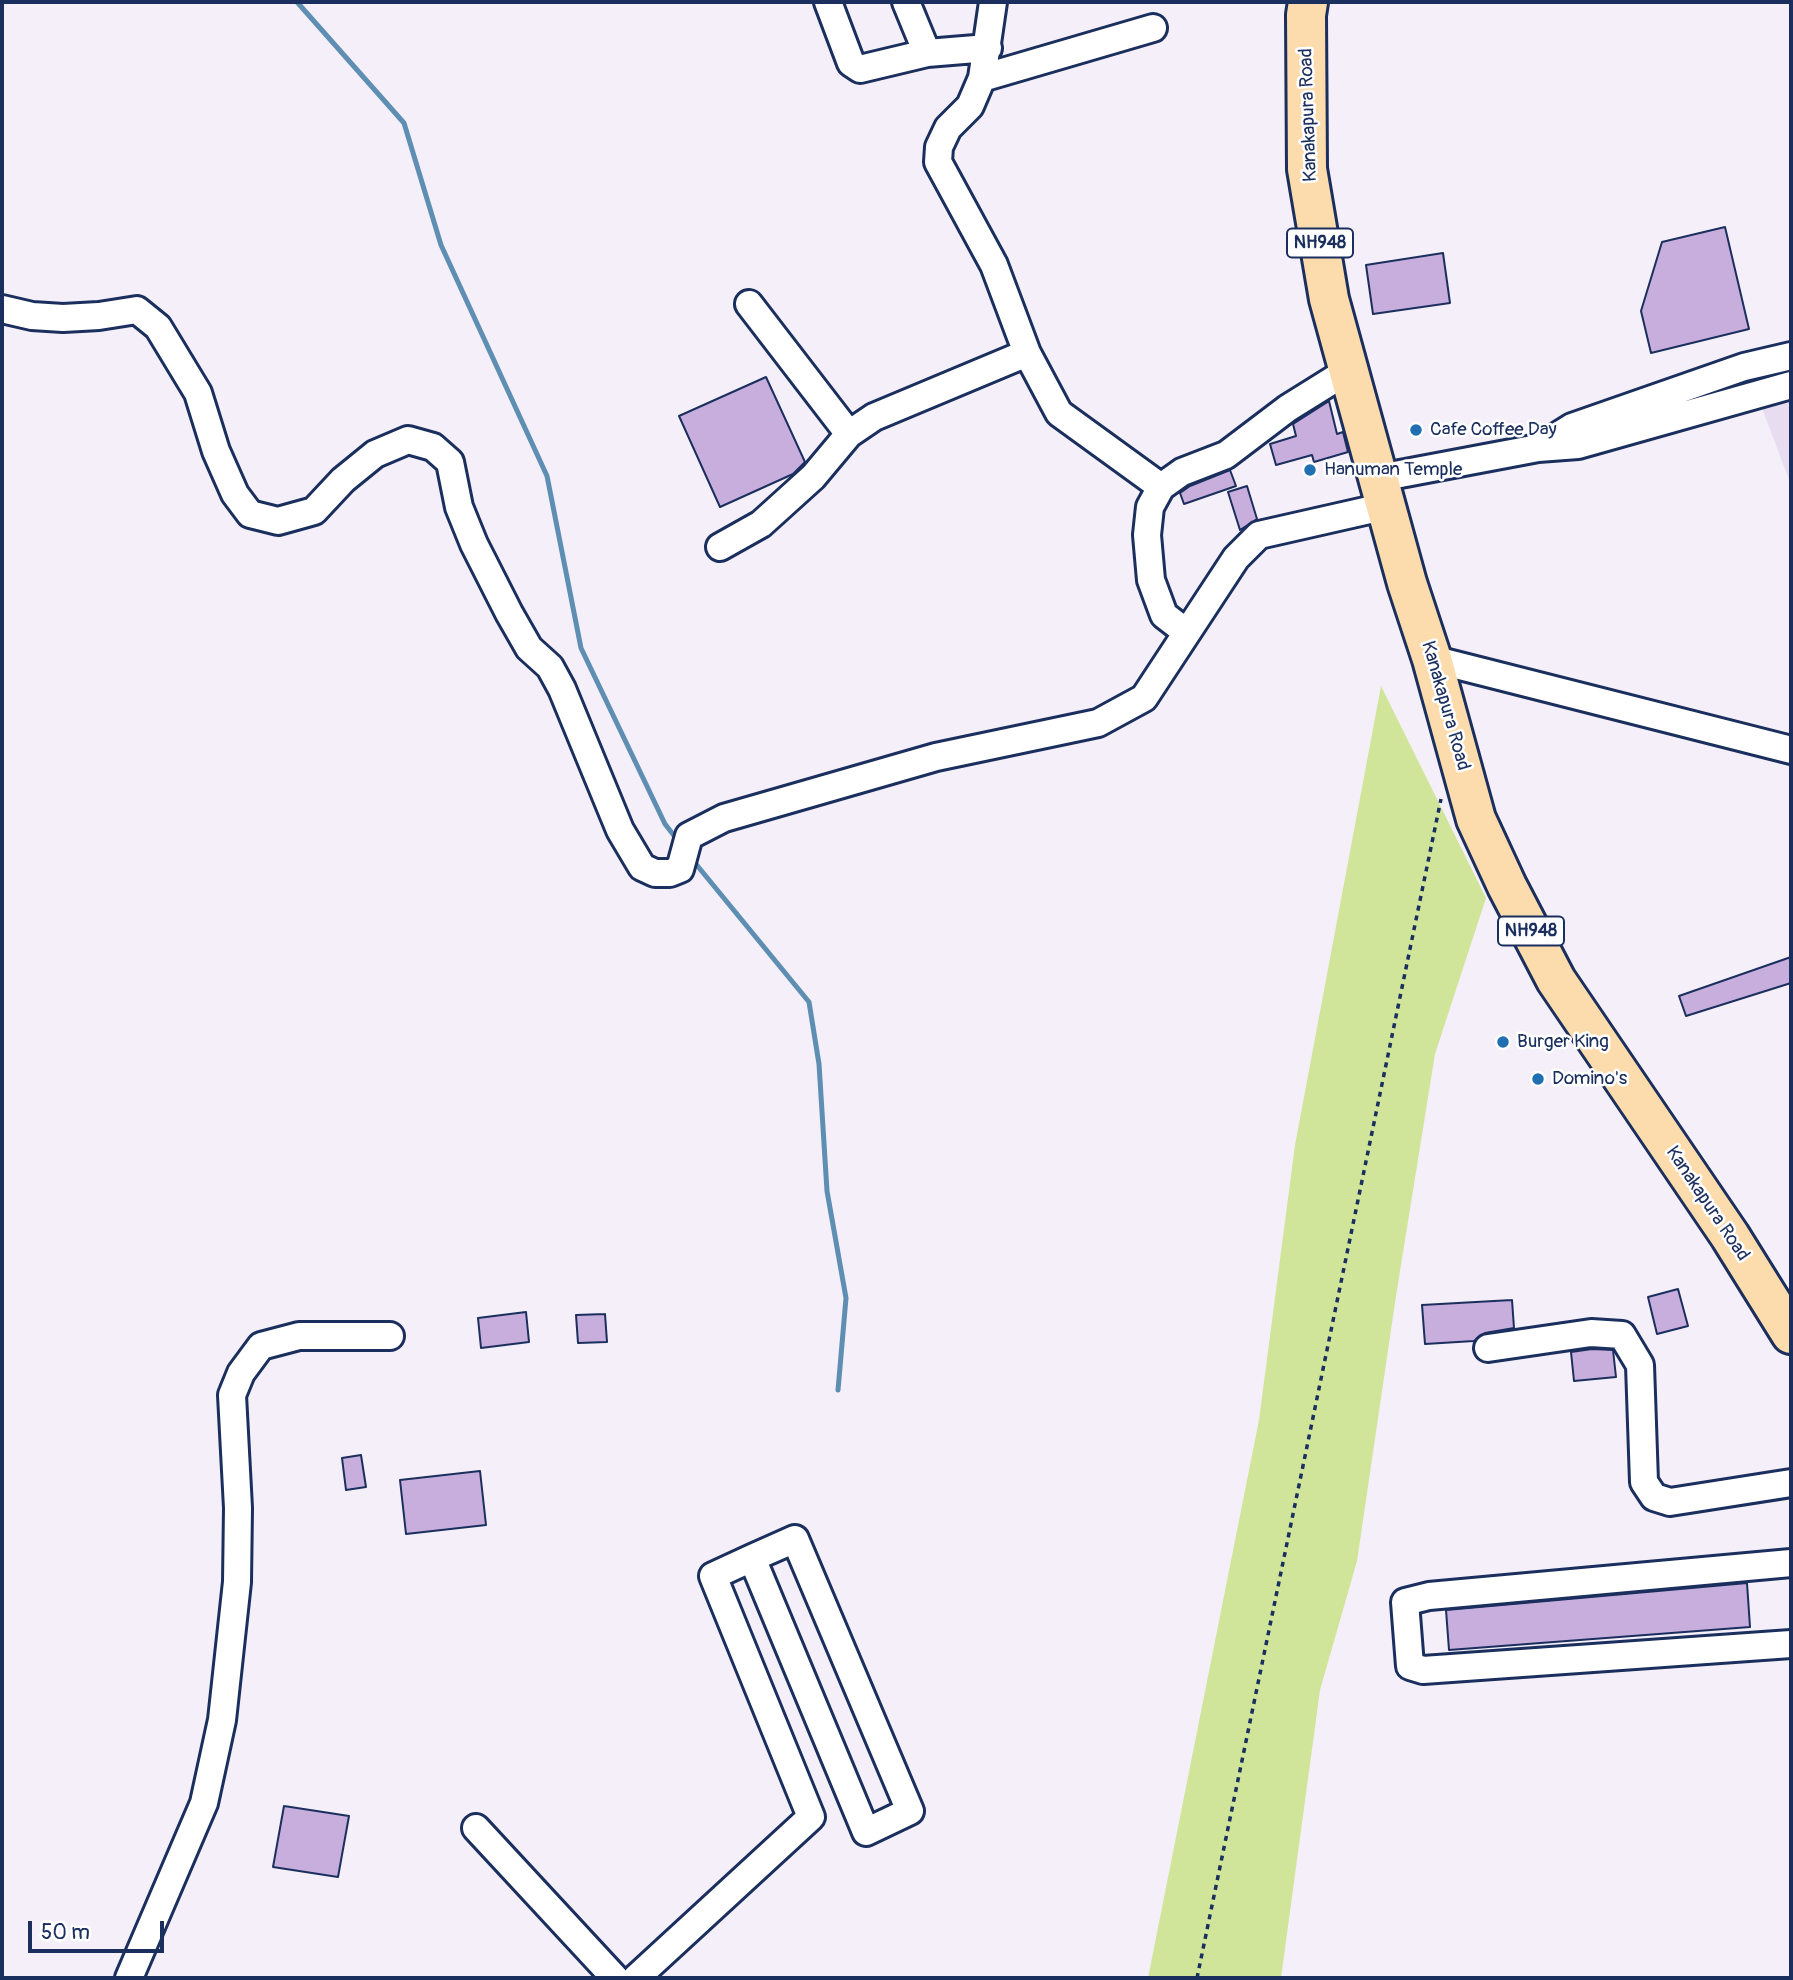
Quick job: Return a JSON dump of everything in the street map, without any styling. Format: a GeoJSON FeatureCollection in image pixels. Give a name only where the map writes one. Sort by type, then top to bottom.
{"type":"FeatureCollection","features":[{"type":"Feature","properties":{"kind":"highway","name":"Kanakapura Road"},"geometry":{"type":"LineString","coordinates":[[1308,2],[1307,169],[1329,299],[1407,583],[1432,659],[1476,819],[1556,980],[1730,1236],[1791,1334]]}},
{"type":"Feature","properties":{"kind":"street"},"geometry":{"type":"LineString","coordinates":[[828,2],[851,62],[860,69],[927,53],[988,48]]}},
{"type":"Feature","properties":{"kind":"street"},"geometry":{"type":"LineString","coordinates":[[906,2],[927,53]]}},
{"type":"Feature","properties":{"kind":"street"},"geometry":{"type":"LineString","coordinates":[[993,2],[982,78],[970,106],[947,128],[939,147],[939,162],[994,265],[1027,353],[1059,413],[1161,487]]}},
{"type":"Feature","properties":{"kind":"street"},"geometry":{"type":"LineString","coordinates":[[982,78],[1153,28]]}},
{"type":"Feature","properties":{"kind":"street"},"geometry":{"type":"LineString","coordinates":[[749,304],[849,434]]}},
{"type":"Feature","properties":{"kind":"street"},"geometry":{"type":"LineString","coordinates":[[2,309],[32,316],[63,318],[137,310],[158,327],[198,393],[216,452],[235,494],[250,514],[278,521],[314,511],[342,480],[375,454],[408,440],[433,447],[450,462],[459,507],[474,544],[529,648],[550,667],[562,689],[620,831],[642,867],[655,873],[670,873],[680,869],[689,836],[724,818],[936,757],[1098,723],[1144,698],[1236,558],[1258,535],[1383,492],[1538,447],[1578,445],[1754,395],[1790,390]]}},
{"type":"Feature","properties":{"kind":"street"},"geometry":{"type":"LineString","coordinates":[[720,547],[761,524],[813,477],[849,434],[874,417],[1027,353]]}},
{"type":"Feature","properties":{"kind":"street"},"geometry":{"type":"LineString","coordinates":[[1538,447],[1572,427],[1744,367],[1791,356]]}},
{"type":"Feature","properties":{"kind":"street"},"geometry":{"type":"LineString","coordinates":[[1744,367],[1754,395]]}},
{"type":"Feature","properties":{"kind":"street"},"geometry":{"type":"LineString","coordinates":[[1186,632],[1164,615],[1151,580],[1147,535],[1150,507],[1161,487],[1182,472],[1226,455],[1288,408],[1349,370]]}},
{"type":"Feature","properties":{"kind":"street"},"geometry":{"type":"LineString","coordinates":[[1432,659],[1791,750]]}},
{"type":"Feature","properties":{"kind":"street"},"geometry":{"type":"LineString","coordinates":[[1488,1348],[1591,1333],[1622,1335],[1640,1365],[1644,1482],[1654,1497],[1670,1502],[1791,1483]]}},
{"type":"Feature","properties":{"kind":"street"},"geometry":{"type":"LineString","coordinates":[[129,1978],[204,1803],[222,1720],[237,1582],[239,1508],[232,1395],[242,1373],[261,1346],[299,1336],[390,1336]]}},
{"type":"Feature","properties":{"kind":"street"},"geometry":{"type":"LineString","coordinates":[[636,1978],[811,1817],[713,1576],[795,1539],[910,1811],[866,1832],[752,1559]]}},
{"type":"Feature","properties":{"kind":"street"},"geometry":{"type":"LineString","coordinates":[[1791,1563],[1429,1596],[1405,1602],[1410,1666],[1423,1670],[1791,1644]]}},
{"type":"Feature","properties":{"kind":"street"},"geometry":{"type":"LineString","coordinates":[[476,1828],[615,1978]]}},
{"type":"Feature","properties":{"kind":"path"},"geometry":{"type":"LineString","coordinates":[[1197,1978],[1443,789]]}},
{"type":"Feature","properties":{"kind":"shaded area"},"geometry":{"type":"Polygon","coordinates":[[[1791,398],[1791,485],[1762,408],[1791,398]]]}},
{"type":"Feature","properties":{"kind":"green space"},"geometry":{"type":"Polygon","coordinates":[[[1381,686],[1486,898],[1435,1054],[1357,1561],[1320,1690],[1281,1978],[1148,1978],[1259,1420],[1295,1145],[1381,686]]]}},
{"type":"Feature","properties":{"kind":"building"},"geometry":{"type":"Polygon","coordinates":[[[1725,227],[1749,329],[1651,353],[1641,311],[1662,242],[1725,227]]]}},
{"type":"Feature","properties":{"kind":"building"},"geometry":{"type":"Polygon","coordinates":[[[1443,253],[1450,303],[1373,314],[1366,265],[1443,253]]]}},
{"type":"Feature","properties":{"kind":"building"},"geometry":{"type":"Polygon","coordinates":[[[766,377],[805,462],[793,474],[720,507],[679,416],[766,377]]]}},
{"type":"Feature","properties":{"kind":"building"},"geometry":{"type":"Polygon","coordinates":[[[1329,401],[1337,434],[1343,432],[1348,452],[1314,462],[1312,455],[1276,465],[1270,444],[1296,436],[1293,424],[1329,401]]]}},
{"type":"Feature","properties":{"kind":"building"},"geometry":{"type":"Polygon","coordinates":[[[1230,470],[1236,486],[1184,504],[1180,493],[1190,486],[1230,470]]]}},
{"type":"Feature","properties":{"kind":"building"},"geometry":{"type":"Polygon","coordinates":[[[1247,486],[1257,519],[1240,530],[1228,492],[1247,486]]]}},
{"type":"Feature","properties":{"kind":"building"},"geometry":{"type":"Polygon","coordinates":[[[1791,957],[1791,983],[1686,1016],[1679,996],[1791,957]]]}},
{"type":"Feature","properties":{"kind":"building"},"geometry":{"type":"Polygon","coordinates":[[[1678,1289],[1688,1326],[1657,1334],[1648,1297],[1678,1289]]]}},
{"type":"Feature","properties":{"kind":"building"},"geometry":{"type":"Polygon","coordinates":[[[1512,1300],[1514,1328],[1485,1333],[1474,1341],[1425,1344],[1422,1305],[1512,1300]]]}},
{"type":"Feature","properties":{"kind":"building"},"geometry":{"type":"Polygon","coordinates":[[[526,1312],[529,1342],[481,1348],[478,1318],[526,1312]]]}},
{"type":"Feature","properties":{"kind":"building"},"geometry":{"type":"Polygon","coordinates":[[[605,1314],[607,1342],[578,1343],[576,1315],[605,1314]]]}},
{"type":"Feature","properties":{"kind":"building"},"geometry":{"type":"Polygon","coordinates":[[[1613,1350],[1616,1377],[1574,1381],[1571,1352],[1613,1350]]]}},
{"type":"Feature","properties":{"kind":"building"},"geometry":{"type":"Polygon","coordinates":[[[361,1455],[366,1487],[346,1490],[342,1458],[361,1455]]]}},
{"type":"Feature","properties":{"kind":"building"},"geometry":{"type":"Polygon","coordinates":[[[480,1471],[486,1525],[406,1534],[400,1480],[480,1471]]]}},
{"type":"Feature","properties":{"kind":"building"},"geometry":{"type":"Polygon","coordinates":[[[1747,1583],[1750,1627],[1449,1650],[1446,1610],[1747,1583]]]}},
{"type":"Feature","properties":{"kind":"building"},"geometry":{"type":"Polygon","coordinates":[[[284,1806],[349,1816],[338,1877],[273,1867],[284,1806]]]}},
{"type":"Feature","properties":{"kind":"waterway"},"geometry":{"type":"LineString","coordinates":[[297,2],[404,123],[441,245],[547,476],[581,648],[665,824],[679,842]]}},
{"type":"Feature","properties":{"kind":"waterway"},"geometry":{"type":"LineString","coordinates":[[691,858],[809,1002],[819,1064],[827,1191],[846,1298],[838,1390]]}},
{"type":"Feature","properties":{"kind":"place","name":"Cafe Coffee Day"},"geometry":{"type":"Point","coordinates":[1416,430]}},
{"type":"Feature","properties":{"kind":"place","name":"Hanuman Temple"},"geometry":{"type":"Point","coordinates":[1310,470]}},
{"type":"Feature","properties":{"kind":"place","name":"Burger King"},"geometry":{"type":"Point","coordinates":[1503,1042]}},
{"type":"Feature","properties":{"kind":"place","name":"Domino's"},"geometry":{"type":"Point","coordinates":[1538,1079]}}]}
